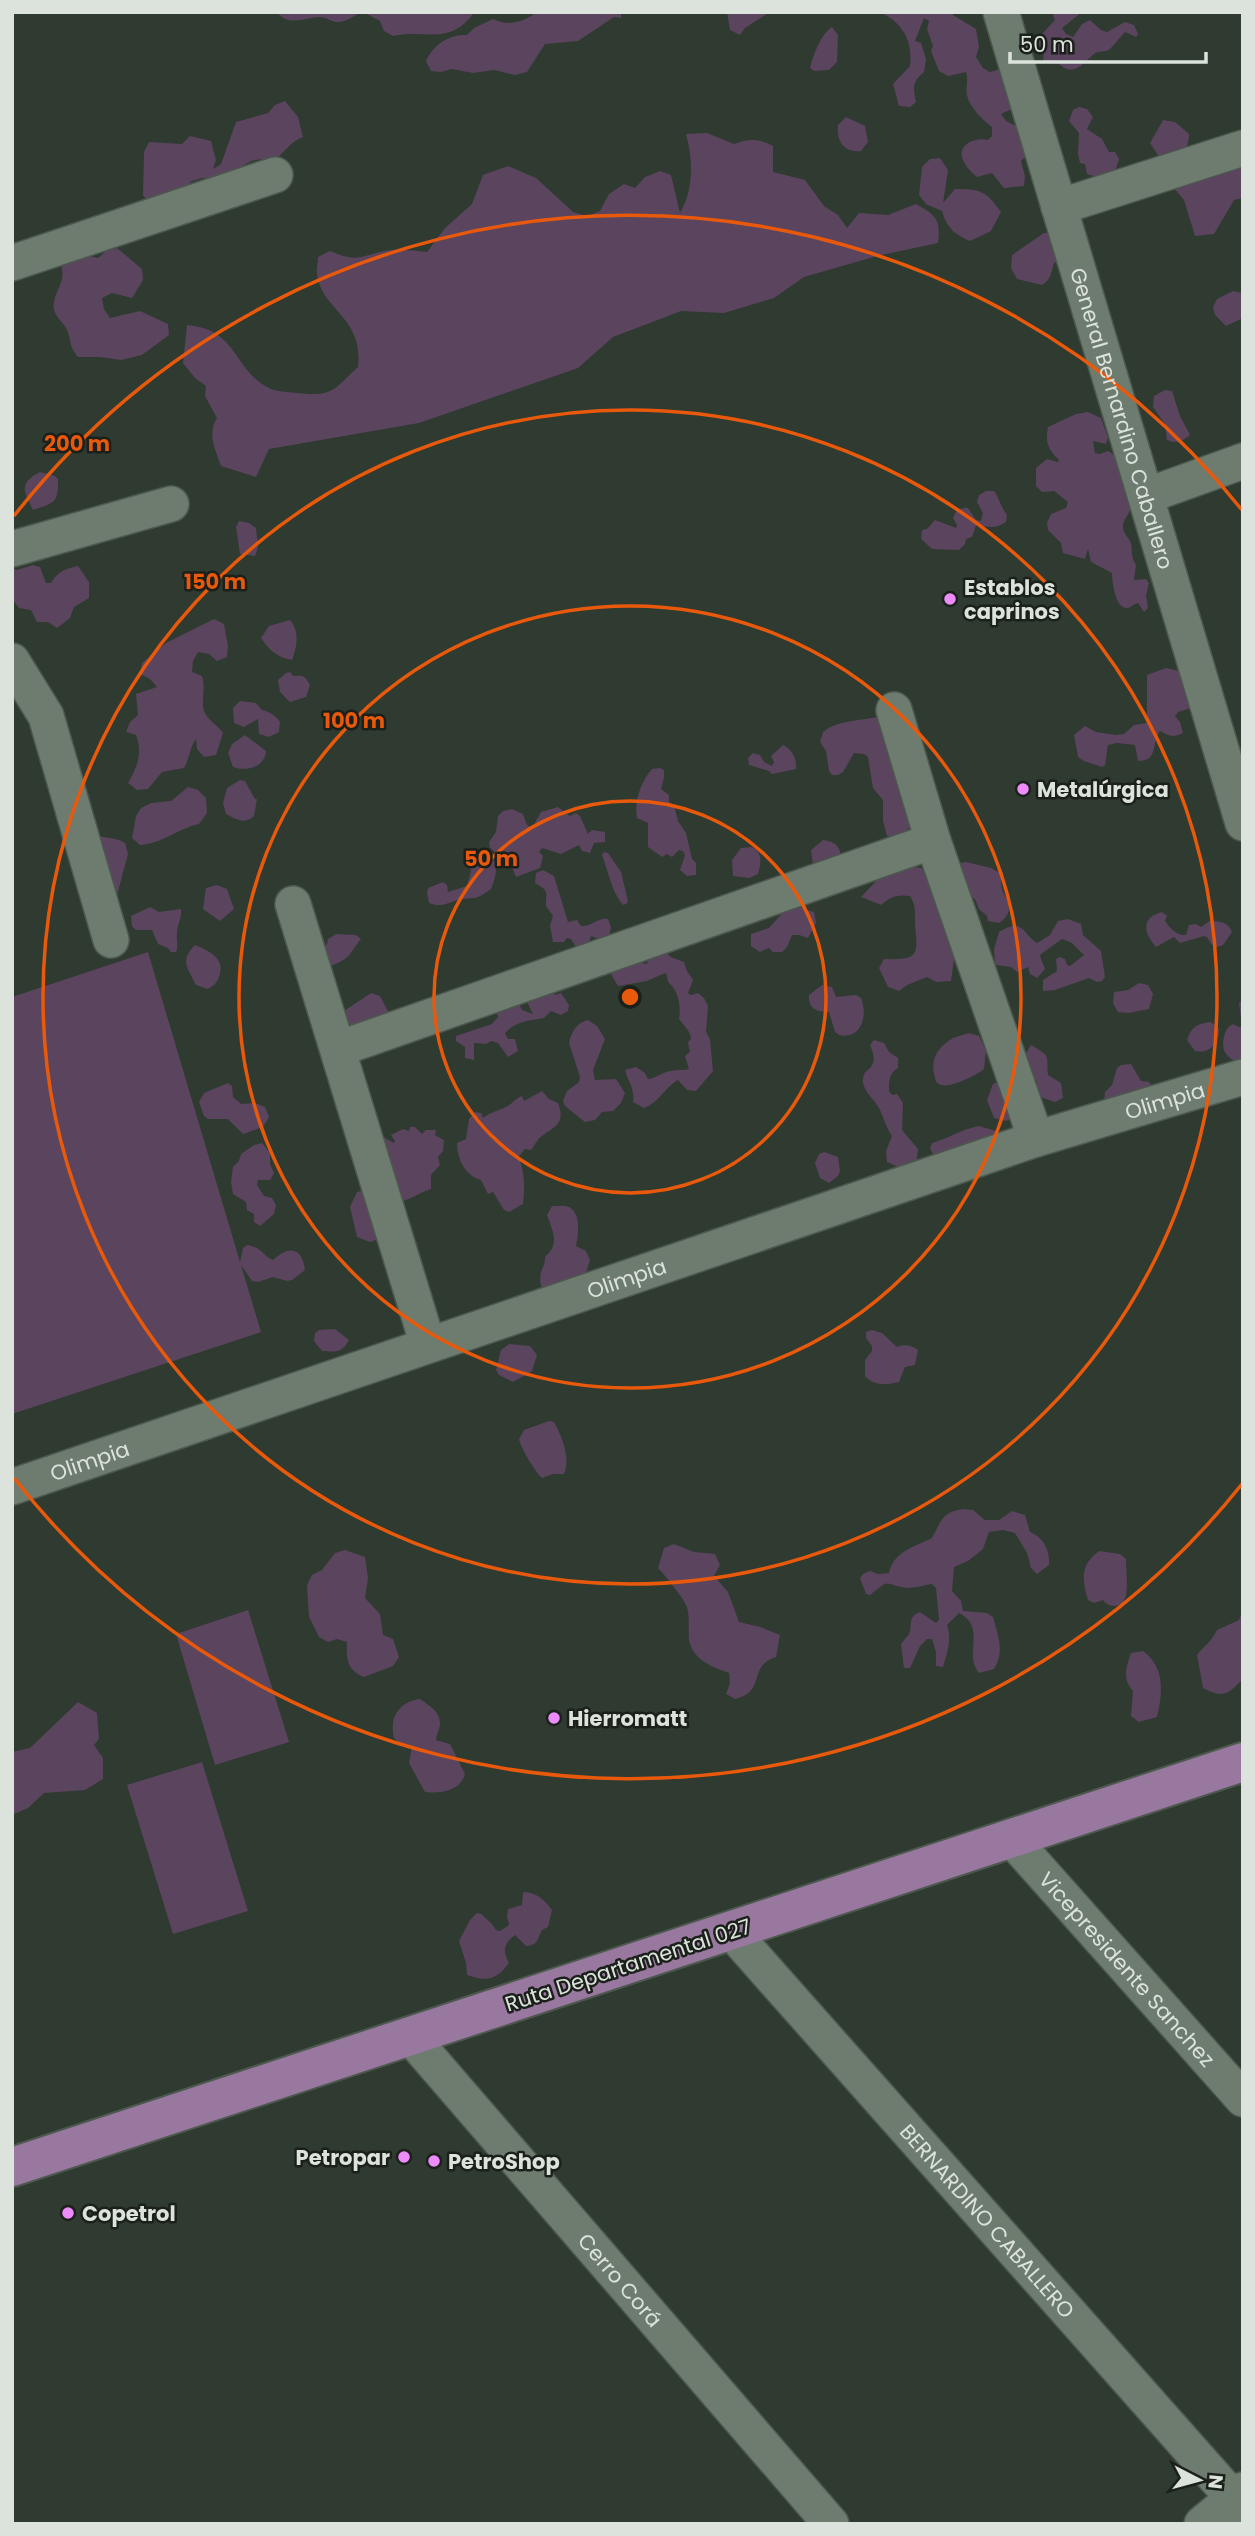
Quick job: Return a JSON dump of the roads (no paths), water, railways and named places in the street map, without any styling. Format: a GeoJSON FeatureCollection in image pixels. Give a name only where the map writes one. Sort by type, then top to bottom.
{"type":"FeatureCollection","features":[{"type":"Feature","properties":{"kind":"main road","name":"Ruta Departamental 027"},"geometry":{"type":"LineString","coordinates":[[12,2167],[1243,1762]]}},
{"type":"Feature","properties":{"kind":"street","name":"General Bernardino Caballero"},"geometry":{"type":"LineString","coordinates":[[1000,12],[1146,496],[1236,776],[1243,823]]}},
{"type":"Feature","properties":{"kind":"street"},"geometry":{"type":"LineString","coordinates":[[1059,207],[1243,148]]}},
{"type":"Feature","properties":{"kind":"street"},"geometry":{"type":"LineString","coordinates":[[12,264],[275,175]]}},
{"type":"Feature","properties":{"kind":"street"},"geometry":{"type":"LineString","coordinates":[[1146,496],[1243,461]]}},
{"type":"Feature","properties":{"kind":"street"},"geometry":{"type":"LineString","coordinates":[[12,549],[171,504]]}},
{"type":"Feature","properties":{"kind":"street"},"geometry":{"type":"LineString","coordinates":[[12,662],[46,716],[111,940]]}},
{"type":"Feature","properties":{"kind":"street"},"geometry":{"type":"LineString","coordinates":[[894,710],[933,841],[1036,1139]]}},
{"type":"Feature","properties":{"kind":"street"},"geometry":{"type":"LineString","coordinates":[[338,1049],[933,841]]}},
{"type":"Feature","properties":{"kind":"street"},"geometry":{"type":"LineString","coordinates":[[293,904],[428,1345]]}},
{"type":"Feature","properties":{"kind":"street","name":"Olimpia"},"geometry":{"type":"LineString","coordinates":[[12,1487],[1036,1139],[1243,1077]]}},
{"type":"Feature","properties":{"kind":"street","name":"Vicepresidente Sanchez"},"geometry":{"type":"LineString","coordinates":[[1011,1838],[1243,2099]]}},
{"type":"Feature","properties":{"kind":"street","name":"BERNARDINO CABALLERO"},"geometry":{"type":"LineString","coordinates":[[732,1931],[1240,2499]]}},
{"type":"Feature","properties":{"kind":"street","name":"Cerro Corá"},"geometry":{"type":"LineString","coordinates":[[410,2036],[831,2524]]}},
{"type":"Feature","properties":{"kind":"street"},"geometry":{"type":"LineString","coordinates":[[1202,2524],[1240,2499]]}},
{"type":"Feature","properties":{"kind":"place","name":"Establos caprinos"},"geometry":{"type":"Point","coordinates":[950,599]}},
{"type":"Feature","properties":{"kind":"place","name":"Metalúrgica"},"geometry":{"type":"Point","coordinates":[1023,789]}},
{"type":"Feature","properties":{"kind":"place","name":"Hierromatt"},"geometry":{"type":"Point","coordinates":[554,1718]}},
{"type":"Feature","properties":{"kind":"place","name":"Petropar"},"geometry":{"type":"Point","coordinates":[404,2157]}},
{"type":"Feature","properties":{"kind":"place","name":"PetroShop"},"geometry":{"type":"Point","coordinates":[434,2161]}},
{"type":"Feature","properties":{"kind":"place","name":"Copetrol"},"geometry":{"type":"Point","coordinates":[68,2213]}}]}
